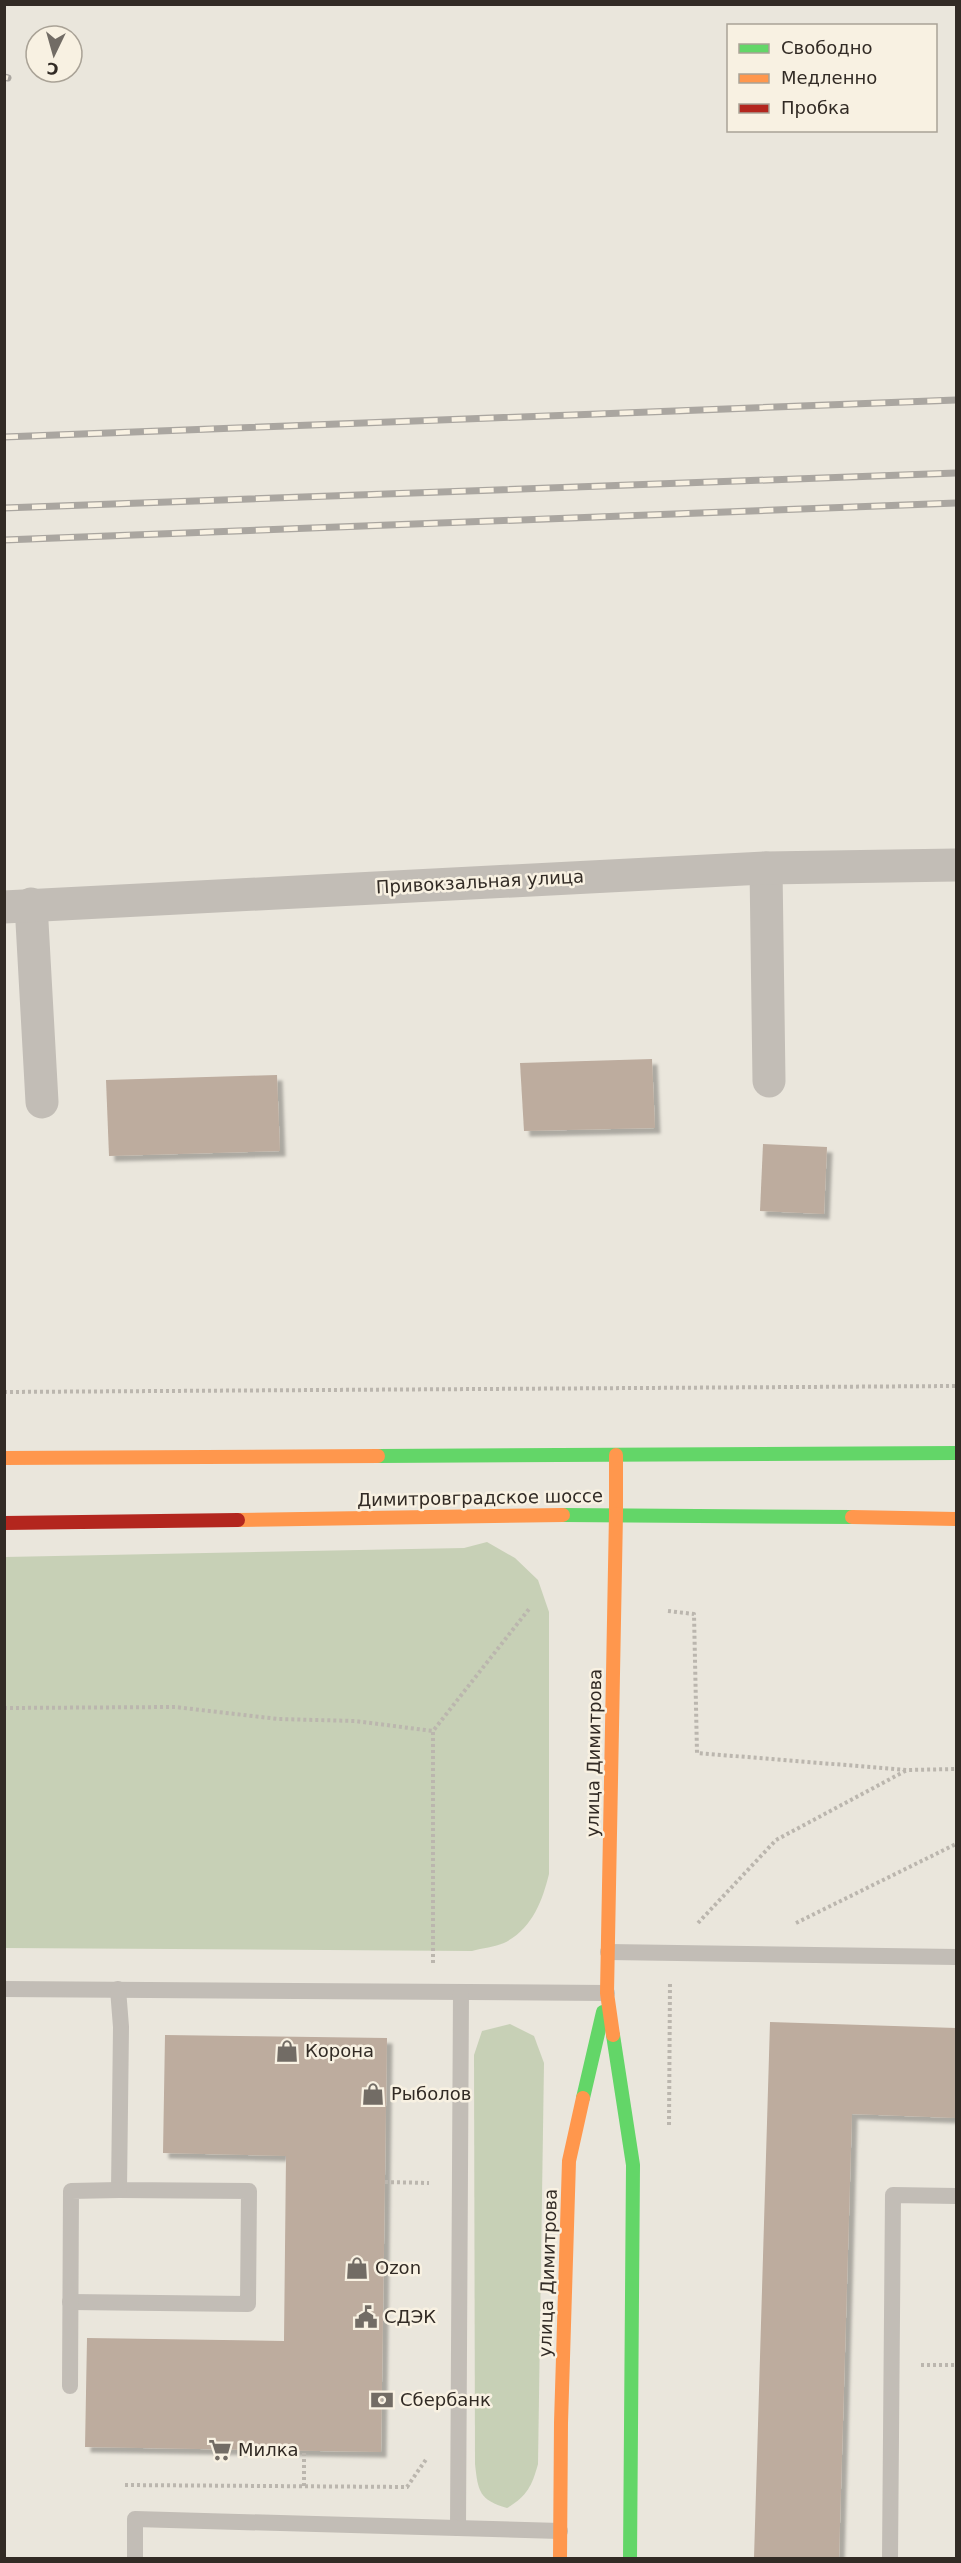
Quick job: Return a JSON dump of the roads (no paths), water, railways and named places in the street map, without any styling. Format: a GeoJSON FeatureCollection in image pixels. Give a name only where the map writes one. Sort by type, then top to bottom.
{"type":"FeatureCollection","features":[{"type":"Feature","properties":{"kind":"main road"},"geometry":{"type":"LineString","coordinates":[[4,1458],[957,1453]]}},
{"type":"Feature","properties":{"kind":"main road","name":"улица Димитрова"},"geometry":{"type":"LineString","coordinates":[[616,1455],[608,1993],[633,2165],[630,2559]]}},
{"type":"Feature","properties":{"kind":"main road","name":"Димитровградское шоссе"},"geometry":{"type":"LineString","coordinates":[[4,1523],[616,1514],[957,1519]]}},
{"type":"Feature","properties":{"kind":"main road","name":"улица Димитрова"},"geometry":{"type":"LineString","coordinates":[[560,2559],[561,2423],[569,2161],[608,1993]]}},
{"type":"Feature","properties":{"kind":"street","name":"Привокзальная улица"},"geometry":{"type":"LineString","coordinates":[[18,906],[766,868],[957,865]]}},
{"type":"Feature","properties":{"kind":"street"},"geometry":{"type":"LineString","coordinates":[[766,868],[769,1081]]}},
{"type":"Feature","properties":{"kind":"street"},"geometry":{"type":"LineString","coordinates":[[18,906],[42,1102]]}},
{"type":"Feature","properties":{"kind":"lane"},"geometry":{"type":"LineString","coordinates":[[608,1952],[957,1957]]}},
{"type":"Feature","properties":{"kind":"lane"},"geometry":{"type":"LineString","coordinates":[[4,1989],[608,1993]]}},
{"type":"Feature","properties":{"kind":"lane"},"geometry":{"type":"LineString","coordinates":[[118,1989],[121,2027],[119,2190]]}},
{"type":"Feature","properties":{"kind":"lane"},"geometry":{"type":"LineString","coordinates":[[458,2528],[461,1992]]}},
{"type":"Feature","properties":{"kind":"lane"},"geometry":{"type":"LineString","coordinates":[[70,2302],[248,2304],[249,2191],[71,2191],[70,2302],[70,2386]]}},
{"type":"Feature","properties":{"kind":"lane"},"geometry":{"type":"LineString","coordinates":[[890,2559],[892,2195],[957,2196]]}},
{"type":"Feature","properties":{"kind":"lane"},"geometry":{"type":"LineString","coordinates":[[135,2559],[135,2519],[560,2531]]}},
{"type":"Feature","properties":{"kind":"railway"},"geometry":{"type":"LineString","coordinates":[[4,77],[8,78]]}},
{"type":"Feature","properties":{"kind":"railway"},"geometry":{"type":"LineString","coordinates":[[4,437],[956,400]]}},
{"type":"Feature","properties":{"kind":"railway"},"geometry":{"type":"LineString","coordinates":[[4,508],[956,473]]}},
{"type":"Feature","properties":{"kind":"railway"},"geometry":{"type":"LineString","coordinates":[[4,540],[956,503]]}},
{"type":"Feature","properties":{"kind":"place","name":"Корона"},"geometry":{"type":"Point","coordinates":[287,2051]}},
{"type":"Feature","properties":{"kind":"place","name":"Рыболов"},"geometry":{"type":"Point","coordinates":[373,2094]}},
{"type":"Feature","properties":{"kind":"place","name":"Ozon"},"geometry":{"type":"Point","coordinates":[357,2268]}},
{"type":"Feature","properties":{"kind":"place","name":"СДЭК"},"geometry":{"type":"Point","coordinates":[366,2317]}},
{"type":"Feature","properties":{"kind":"place","name":"Сбербанк"},"geometry":{"type":"Point","coordinates":[382,2400]}},
{"type":"Feature","properties":{"kind":"place","name":"Милка"},"geometry":{"type":"Point","coordinates":[220,2450]}}]}
